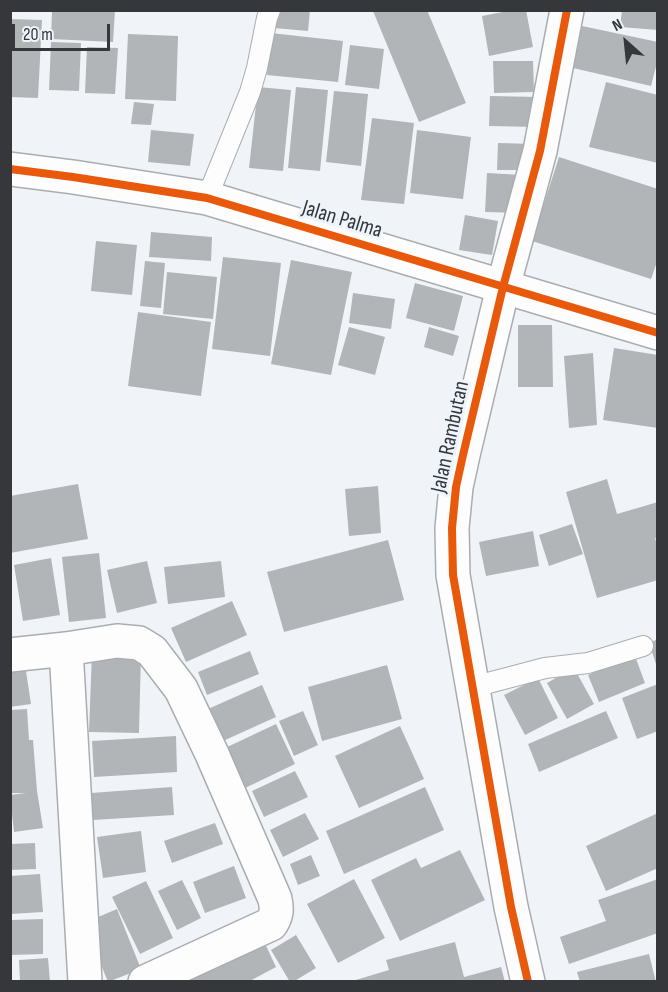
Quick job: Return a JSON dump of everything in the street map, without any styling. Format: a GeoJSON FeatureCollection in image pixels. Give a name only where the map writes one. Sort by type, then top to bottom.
{"type":"FeatureCollection","features":[{"type":"Feature","properties":{"kind":"street","name":"Jalan Rambutan"},"geometry":{"type":"LineString","coordinates":[[528,981],[511,907],[453,574],[452,528],[462,454],[503,287],[540,151],[567,10]]}},
{"type":"Feature","properties":{"kind":"street","name":"Jalan Palma"},"geometry":{"type":"LineString","coordinates":[[10,170],[73,177],[207,198],[657,333]]}},
{"type":"Feature","properties":{"kind":"street"},"geometry":{"type":"LineString","coordinates":[[10,655],[117,641],[139,642],[152,651],[182,689],[275,898],[276,917],[271,924],[145,981]]}},
{"type":"Feature","properties":{"kind":"street"},"geometry":{"type":"LineString","coordinates":[[66,649],[85,981]]}},
{"type":"Feature","properties":{"kind":"lane"},"geometry":{"type":"LineString","coordinates":[[207,198],[250,92],[270,10]]}},
{"type":"Feature","properties":{"kind":"lane"},"geometry":{"type":"LineString","coordinates":[[473,687],[545,668],[588,663],[643,646]]}},
{"type":"Feature","properties":{"kind":"building"},"geometry":{"type":"Polygon","coordinates":[[[52,10],[115,10],[113,42],[51,39],[52,10]]]}},
{"type":"Feature","properties":{"kind":"building"},"geometry":{"type":"Polygon","coordinates":[[[275,10],[310,10],[308,31],[274,28],[275,10]]]}},
{"type":"Feature","properties":{"kind":"building"},"geometry":{"type":"Polygon","coordinates":[[[427,10],[466,103],[419,122],[373,11],[427,10]]]}},
{"type":"Feature","properties":{"kind":"building"},"geometry":{"type":"Polygon","coordinates":[[[526,10],[533,47],[489,56],[482,16],[526,10]]]}},
{"type":"Feature","properties":{"kind":"building"},"geometry":{"type":"Polygon","coordinates":[[[622,10],[658,10],[658,30],[620,27],[622,10]]]}},
{"type":"Feature","properties":{"kind":"building"},"geometry":{"type":"Polygon","coordinates":[[[10,19],[42,20],[38,98],[10,97],[10,19]]]}},
{"type":"Feature","properties":{"kind":"building"},"geometry":{"type":"Polygon","coordinates":[[[582,26],[658,42],[658,59],[651,86],[573,68],[582,26]]]}},
{"type":"Feature","properties":{"kind":"building"},"geometry":{"type":"Polygon","coordinates":[[[271,33],[343,41],[338,82],[267,75],[271,33]]]}},
{"type":"Feature","properties":{"kind":"building"},"geometry":{"type":"Polygon","coordinates":[[[128,34],[178,36],[176,101],[125,99],[128,34]]]}},
{"type":"Feature","properties":{"kind":"building"},"geometry":{"type":"Polygon","coordinates":[[[51,42],[81,43],[79,91],[49,90],[51,42]]]}},
{"type":"Feature","properties":{"kind":"building"},"geometry":{"type":"Polygon","coordinates":[[[350,45],[384,49],[379,89],[345,85],[350,45]]]}},
{"type":"Feature","properties":{"kind":"building"},"geometry":{"type":"Polygon","coordinates":[[[87,47],[118,48],[115,94],[85,93],[87,47]]]}},
{"type":"Feature","properties":{"kind":"building"},"geometry":{"type":"Polygon","coordinates":[[[493,61],[533,61],[534,92],[494,93],[493,61]]]}},
{"type":"Feature","properties":{"kind":"building"},"geometry":{"type":"Polygon","coordinates":[[[606,82],[658,95],[658,163],[589,147],[606,82]]]}},
{"type":"Feature","properties":{"kind":"building"},"geometry":{"type":"Polygon","coordinates":[[[258,87],[291,90],[283,171],[249,168],[258,87]]]}},
{"type":"Feature","properties":{"kind":"building"},"geometry":{"type":"Polygon","coordinates":[[[296,87],[328,90],[320,171],[288,168],[296,87]]]}},
{"type":"Feature","properties":{"kind":"building"},"geometry":{"type":"Polygon","coordinates":[[[334,91],[368,94],[361,166],[326,162],[334,91]]]}},
{"type":"Feature","properties":{"kind":"building"},"geometry":{"type":"Polygon","coordinates":[[[490,96],[539,97],[538,127],[489,126],[490,96]]]}},
{"type":"Feature","properties":{"kind":"building"},"geometry":{"type":"Polygon","coordinates":[[[134,102],[154,104],[151,125],[131,124],[134,102]]]}},
{"type":"Feature","properties":{"kind":"building"},"geometry":{"type":"Polygon","coordinates":[[[372,118],[414,123],[404,204],[361,200],[372,118]]]}},
{"type":"Feature","properties":{"kind":"building"},"geometry":{"type":"Polygon","coordinates":[[[151,130],[194,134],[190,166],[148,162],[151,130]]]}},
{"type":"Feature","properties":{"kind":"building"},"geometry":{"type":"Polygon","coordinates":[[[417,130],[471,137],[463,199],[410,193],[417,130]]]}},
{"type":"Feature","properties":{"kind":"building"},"geometry":{"type":"Polygon","coordinates":[[[498,143],[534,144],[533,170],[497,170],[498,143]]]}},
{"type":"Feature","properties":{"kind":"building"},"geometry":{"type":"Polygon","coordinates":[[[559,157],[658,189],[658,259],[651,279],[532,241],[559,157]]]}},
{"type":"Feature","properties":{"kind":"building"},"geometry":{"type":"Polygon","coordinates":[[[487,173],[522,175],[520,213],[485,212],[487,173]]]}},
{"type":"Feature","properties":{"kind":"building"},"geometry":{"type":"Polygon","coordinates":[[[465,215],[498,221],[492,255],[459,250],[465,215]]]}},
{"type":"Feature","properties":{"kind":"building"},"geometry":{"type":"Polygon","coordinates":[[[151,232],[212,237],[211,261],[149,257],[151,232]]]}},
{"type":"Feature","properties":{"kind":"building"},"geometry":{"type":"Polygon","coordinates":[[[96,241],[137,245],[132,295],[91,291],[96,241]]]}},
{"type":"Feature","properties":{"kind":"building"},"geometry":{"type":"Polygon","coordinates":[[[223,257],[281,263],[270,356],[212,349],[223,257]]]}},
{"type":"Feature","properties":{"kind":"building"},"geometry":{"type":"Polygon","coordinates":[[[291,260],[352,272],[331,375],[271,364],[291,260]]]}},
{"type":"Feature","properties":{"kind":"building"},"geometry":{"type":"Polygon","coordinates":[[[145,261],[165,263],[161,308],[140,306],[145,261]]]}},
{"type":"Feature","properties":{"kind":"building"},"geometry":{"type":"Polygon","coordinates":[[[167,272],[217,277],[213,319],[163,314],[167,272]]]}},
{"type":"Feature","properties":{"kind":"building"},"geometry":{"type":"Polygon","coordinates":[[[415,283],[463,296],[454,331],[406,318],[415,283]]]}},
{"type":"Feature","properties":{"kind":"building"},"geometry":{"type":"Polygon","coordinates":[[[353,293],[395,299],[391,329],[349,323],[353,293]]]}},
{"type":"Feature","properties":{"kind":"building"},"geometry":{"type":"Polygon","coordinates":[[[138,312],[211,322],[201,396],[128,386],[138,312]]]}},
{"type":"Feature","properties":{"kind":"building"},"geometry":{"type":"Polygon","coordinates":[[[518,325],[552,325],[553,387],[518,387],[518,325]]]}},
{"type":"Feature","properties":{"kind":"building"},"geometry":{"type":"Polygon","coordinates":[[[349,327],[385,337],[375,375],[338,365],[349,327]]]}},
{"type":"Feature","properties":{"kind":"building"},"geometry":{"type":"Polygon","coordinates":[[[429,327],[459,336],[453,356],[424,347],[429,327]]]}},
{"type":"Feature","properties":{"kind":"building"},"geometry":{"type":"Polygon","coordinates":[[[614,348],[658,355],[658,428],[603,420],[614,348]]]}},
{"type":"Feature","properties":{"kind":"building"},"geometry":{"type":"Polygon","coordinates":[[[593,353],[597,425],[569,428],[564,356],[593,353]]]}},
{"type":"Feature","properties":{"kind":"building"},"geometry":{"type":"Polygon","coordinates":[[[607,479],[617,514],[658,502],[658,538],[655,538],[658,548],[658,580],[597,598],[566,492],[607,479]]]}},
{"type":"Feature","properties":{"kind":"building"},"geometry":{"type":"Polygon","coordinates":[[[78,484],[88,539],[10,553],[10,496],[78,484]]]}},
{"type":"Feature","properties":{"kind":"building"},"geometry":{"type":"Polygon","coordinates":[[[378,486],[381,533],[349,536],[345,489],[378,486]]]}},
{"type":"Feature","properties":{"kind":"building"},"geometry":{"type":"Polygon","coordinates":[[[572,524],[583,554],[549,566],[539,535],[572,524]]]}},
{"type":"Feature","properties":{"kind":"building"},"geometry":{"type":"Polygon","coordinates":[[[533,531],[539,566],[486,576],[479,542],[533,531]]]}},
{"type":"Feature","properties":{"kind":"building"},"geometry":{"type":"Polygon","coordinates":[[[388,540],[404,600],[284,632],[267,572],[388,540]]]}},
{"type":"Feature","properties":{"kind":"building"},"geometry":{"type":"Polygon","coordinates":[[[99,553],[106,618],[69,622],[62,557],[99,553]]]}},
{"type":"Feature","properties":{"kind":"building"},"geometry":{"type":"Polygon","coordinates":[[[51,558],[60,615],[23,621],[14,565],[51,558]]]}},
{"type":"Feature","properties":{"kind":"building"},"geometry":{"type":"Polygon","coordinates":[[[147,561],[157,603],[117,613],[107,570],[147,561]]]}},
{"type":"Feature","properties":{"kind":"building"},"geometry":{"type":"Polygon","coordinates":[[[221,561],[225,597],[168,604],[164,567],[221,561]]]}},
{"type":"Feature","properties":{"kind":"building"},"geometry":{"type":"Polygon","coordinates":[[[232,601],[247,635],[186,662],[171,628],[232,601]]]}},
{"type":"Feature","properties":{"kind":"building"},"geometry":{"type":"Polygon","coordinates":[[[658,639],[658,667],[657,667],[649,643],[658,639]]]}},
{"type":"Feature","properties":{"kind":"building"},"geometry":{"type":"Polygon","coordinates":[[[250,651],[259,674],[207,695],[198,672],[250,651]]]}},
{"type":"Feature","properties":{"kind":"building"},"geometry":{"type":"Polygon","coordinates":[[[92,652],[141,653],[139,733],[89,732],[92,652]]]}},
{"type":"Feature","properties":{"kind":"building"},"geometry":{"type":"Polygon","coordinates":[[[635,656],[645,683],[599,702],[588,675],[635,656]]]}},
{"type":"Feature","properties":{"kind":"building"},"geometry":{"type":"Polygon","coordinates":[[[24,658],[31,704],[10,707],[10,660],[24,658]]]}},
{"type":"Feature","properties":{"kind":"building"},"geometry":{"type":"Polygon","coordinates":[[[387,665],[402,719],[322,741],[308,687],[387,665]]]}},
{"type":"Feature","properties":{"kind":"building"},"geometry":{"type":"Polygon","coordinates":[[[574,668],[594,704],[567,719],[547,683],[574,668]]]}},
{"type":"Feature","properties":{"kind":"building"},"geometry":{"type":"Polygon","coordinates":[[[538,678],[558,718],[525,735],[504,695],[538,678]]]}},
{"type":"Feature","properties":{"kind":"building"},"geometry":{"type":"Polygon","coordinates":[[[658,684],[658,731],[637,739],[622,698],[658,684]]]}},
{"type":"Feature","properties":{"kind":"building"},"geometry":{"type":"Polygon","coordinates":[[[262,685],[276,717],[223,741],[208,709],[262,685]]]}},
{"type":"Feature","properties":{"kind":"building"},"geometry":{"type":"Polygon","coordinates":[[[27,709],[29,740],[33,740],[43,828],[14,832],[10,795],[26,793],[10,793],[10,710],[27,709]]]}},
{"type":"Feature","properties":{"kind":"building"},"geometry":{"type":"Polygon","coordinates":[[[303,711],[318,745],[294,756],[279,721],[303,711]]]}},
{"type":"Feature","properties":{"kind":"building"},"geometry":{"type":"Polygon","coordinates":[[[606,711],[618,738],[539,772],[528,744],[606,711]]]}},
{"type":"Feature","properties":{"kind":"building"},"geometry":{"type":"Polygon","coordinates":[[[276,724],[295,764],[241,790],[223,749],[276,724]]]}},
{"type":"Feature","properties":{"kind":"building"},"geometry":{"type":"Polygon","coordinates":[[[400,726],[424,779],[359,808],[335,756],[400,726]]]}},
{"type":"Feature","properties":{"kind":"building"},"geometry":{"type":"Polygon","coordinates":[[[176,736],[177,772],[94,777],[92,741],[176,736]]]}},
{"type":"Feature","properties":{"kind":"building"},"geometry":{"type":"Polygon","coordinates":[[[295,771],[308,797],[264,817],[252,791],[295,771]]]}},
{"type":"Feature","properties":{"kind":"building"},"geometry":{"type":"Polygon","coordinates":[[[172,787],[174,815],[93,820],[91,793],[172,787]]]}},
{"type":"Feature","properties":{"kind":"building"},"geometry":{"type":"Polygon","coordinates":[[[425,787],[444,830],[344,874],[326,831],[425,787]]]}},
{"type":"Feature","properties":{"kind":"building"},"geometry":{"type":"Polygon","coordinates":[[[305,813],[319,839],[283,857],[270,830],[305,813]]]}},
{"type":"Feature","properties":{"kind":"building"},"geometry":{"type":"Polygon","coordinates":[[[658,813],[658,868],[606,891],[586,846],[658,813]]]}},
{"type":"Feature","properties":{"kind":"building"},"geometry":{"type":"Polygon","coordinates":[[[215,823],[223,844],[172,863],[164,841],[215,823]]]}},
{"type":"Feature","properties":{"kind":"building"},"geometry":{"type":"Polygon","coordinates":[[[141,831],[146,872],[103,878],[97,837],[141,831]]]}},
{"type":"Feature","properties":{"kind":"building"},"geometry":{"type":"Polygon","coordinates":[[[35,843],[36,869],[10,870],[10,844],[35,843]]]}},
{"type":"Feature","properties":{"kind":"building"},"geometry":{"type":"Polygon","coordinates":[[[460,850],[485,900],[400,941],[371,880],[416,858],[421,868],[460,850]]]}},
{"type":"Feature","properties":{"kind":"building"},"geometry":{"type":"Polygon","coordinates":[[[311,855],[320,876],[298,885],[290,864],[311,855]]]}},
{"type":"Feature","properties":{"kind":"building"},"geometry":{"type":"Polygon","coordinates":[[[234,866],[246,898],[205,913],[193,882],[234,866]]]}},
{"type":"Feature","properties":{"kind":"building"},"geometry":{"type":"Polygon","coordinates":[[[40,874],[43,912],[11,914],[10,876],[40,874]]]}},
{"type":"Feature","properties":{"kind":"building"},"geometry":{"type":"Polygon","coordinates":[[[354,879],[385,938],[338,963],[307,904],[354,879]]]}},
{"type":"Feature","properties":{"kind":"building"},"geometry":{"type":"Polygon","coordinates":[[[658,879],[658,933],[569,964],[560,937],[606,921],[598,900],[658,879]]]}},
{"type":"Feature","properties":{"kind":"building"},"geometry":{"type":"Polygon","coordinates":[[[182,880],[201,918],[177,930],[158,891],[182,880]]]}},
{"type":"Feature","properties":{"kind":"building"},"geometry":{"type":"Polygon","coordinates":[[[146,881],[173,938],[140,954],[112,897],[146,881]]]}},
{"type":"Feature","properties":{"kind":"building"},"geometry":{"type":"Polygon","coordinates":[[[117,909],[141,969],[108,982],[84,923],[117,909]]]}},
{"type":"Feature","properties":{"kind":"building"},"geometry":{"type":"Polygon","coordinates":[[[43,919],[43,954],[12,955],[11,920],[43,919]]]}},
{"type":"Feature","properties":{"kind":"building"},"geometry":{"type":"Polygon","coordinates":[[[259,931],[276,967],[248,982],[191,982],[184,967],[259,931]]]}},
{"type":"Feature","properties":{"kind":"building"},"geometry":{"type":"Polygon","coordinates":[[[296,935],[316,968],[290,982],[271,950],[296,935]]]}},
{"type":"Feature","properties":{"kind":"building"},"geometry":{"type":"Polygon","coordinates":[[[455,942],[464,977],[501,967],[505,982],[349,982],[389,970],[386,960],[455,942]]]}},
{"type":"Feature","properties":{"kind":"building"},"geometry":{"type":"Polygon","coordinates":[[[649,954],[656,982],[580,982],[577,972],[649,954]]]}},
{"type":"Feature","properties":{"kind":"building"},"geometry":{"type":"Polygon","coordinates":[[[48,958],[50,982],[20,982],[19,960],[48,958]]]}},
{"type":"Feature","properties":{"kind":"cycle path"},"geometry":{"type":"LineString","coordinates":[[528,982],[511,907],[453,575],[452,528],[456,487],[463,455],[503,287],[540,151],[567,10]]}},
{"type":"Feature","properties":{"kind":"cycle path"},"geometry":{"type":"LineString","coordinates":[[10,169],[207,198],[658,333]]}}]}
